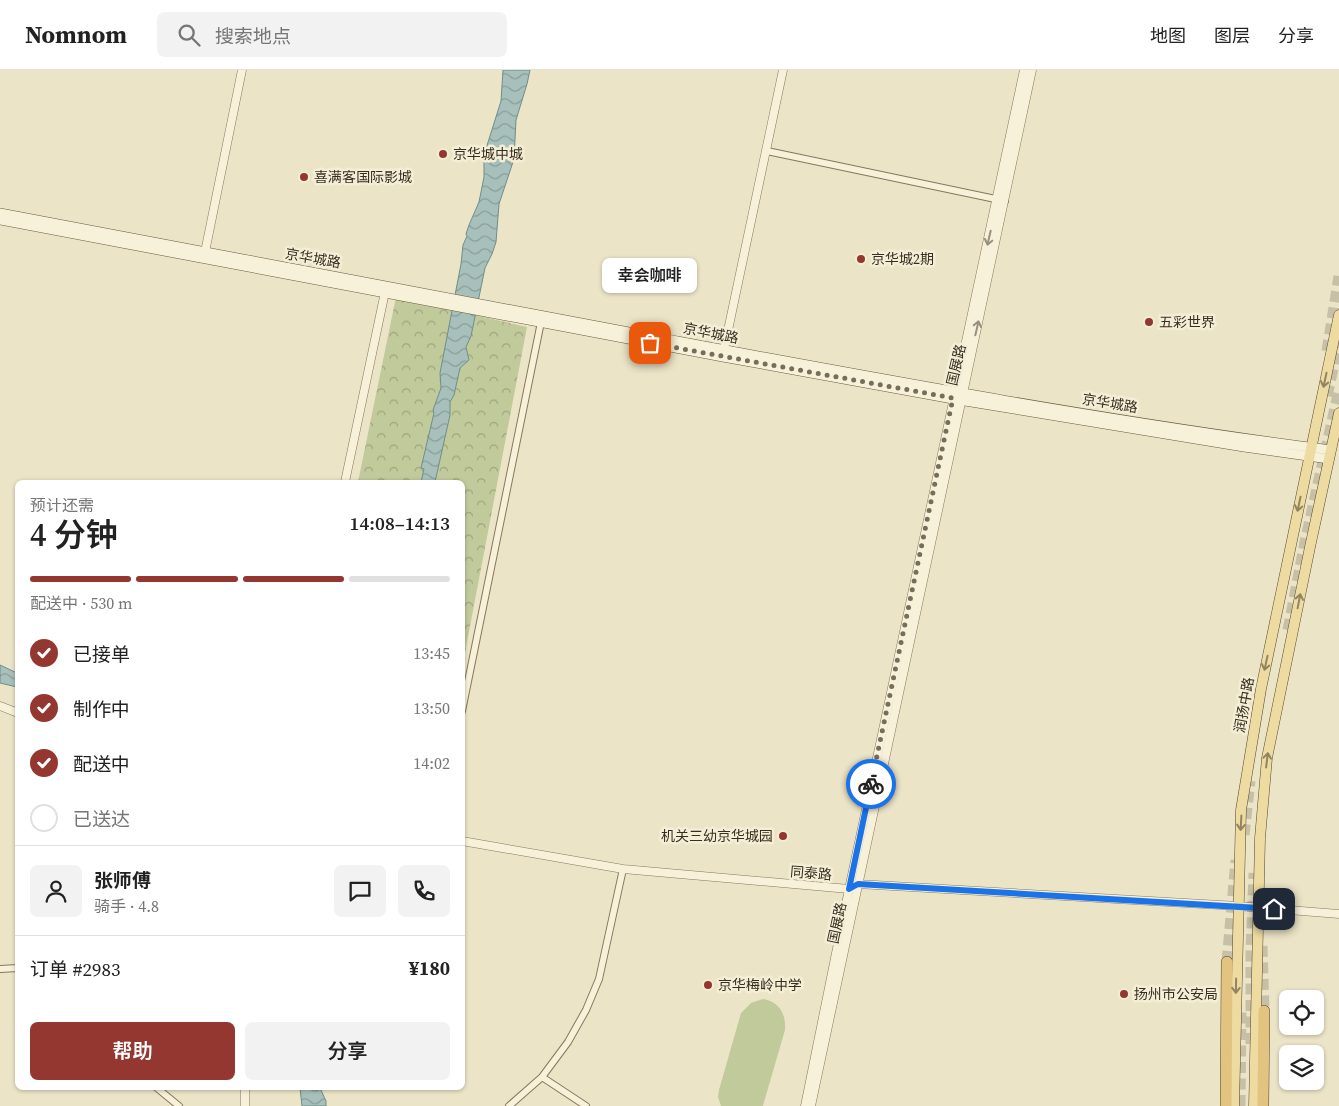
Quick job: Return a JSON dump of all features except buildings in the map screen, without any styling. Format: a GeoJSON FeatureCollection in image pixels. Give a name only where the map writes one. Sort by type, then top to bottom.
{"type":"FeatureCollection","features":[{"type":"Feature","properties":{"kind":"highway"},"geometry":{"type":"LineString","coordinates":[[1226,1106],[1227,962]]}},
{"type":"Feature","properties":{"kind":"highway"},"geometry":{"type":"LineString","coordinates":[[1263,1106],[1264,1011]]}},
{"type":"Feature","properties":{"kind":"main road","name":"京华城路"},"geometry":{"type":"LineString","coordinates":[[0,213],[384,292],[437,298]]}},
{"type":"Feature","properties":{"kind":"main road","name":"京华城路"},"geometry":{"type":"LineString","coordinates":[[0,220],[205,255],[724,353]]}},
{"type":"Feature","properties":{"kind":"main road","name":"京华城路"},"geometry":{"type":"LineString","coordinates":[[489,308],[541,322],[958,395],[1335,455]]}},
{"type":"Feature","properties":{"kind":"main road","name":"润扬中路"},"geometry":{"type":"LineString","coordinates":[[1234,1106],[1241,810],[1261,689],[1339,315]]}},
{"type":"Feature","properties":{"kind":"main road"},"geometry":{"type":"LineString","coordinates":[[1254,1106],[1257,908],[1260,838],[1267,758],[1310,546],[1335,455],[1339,413]]}},
{"type":"Feature","properties":{"kind":"street"},"geometry":{"type":"LineString","coordinates":[[205,255],[242,70]]}},
{"type":"Feature","properties":{"kind":"street"},"geometry":{"type":"LineString","coordinates":[[724,353],[783,70]]}},
{"type":"Feature","properties":{"kind":"street","name":"国展路"},"geometry":{"type":"LineString","coordinates":[[1001,200],[1024,70]]}},
{"type":"Feature","properties":{"kind":"street","name":"国展路"},"geometry":{"type":"LineString","coordinates":[[805,1106],[849,889],[1001,200],[1032,70]]}},
{"type":"Feature","properties":{"kind":"street"},"geometry":{"type":"LineString","coordinates":[[766,152],[1001,200]]}},
{"type":"Feature","properties":{"kind":"street"},"geometry":{"type":"LineString","coordinates":[[345,480],[384,292]]}},
{"type":"Feature","properties":{"kind":"street"},"geometry":{"type":"LineString","coordinates":[[465,696],[541,322]]}},
{"type":"Feature","properties":{"kind":"street","name":"国展路"},"geometry":{"type":"LineString","coordinates":[[811,1106],[958,395]]}},
{"type":"Feature","properties":{"kind":"street"},"geometry":{"type":"LineString","coordinates":[[0,706],[15,712]]}},
{"type":"Feature","properties":{"kind":"street","name":"同泰路"},"geometry":{"type":"LineString","coordinates":[[465,842],[623,869],[849,889],[858,884]]}},
{"type":"Feature","properties":{"kind":"street"},"geometry":{"type":"LineString","coordinates":[[509,1106],[542,1078],[568,1042],[586,1010],[599,980],[623,869]]}},
{"type":"Feature","properties":{"kind":"street"},"geometry":{"type":"LineString","coordinates":[[858,884],[1238,906],[1339,914]]}},
{"type":"Feature","properties":{"kind":"street"},"geometry":{"type":"LineString","coordinates":[[0,969],[15,968]]}},
{"type":"Feature","properties":{"kind":"street"},"geometry":{"type":"LineString","coordinates":[[542,1078],[586,1106]]}},
{"type":"Feature","properties":{"kind":"street"},"geometry":{"type":"LineString","coordinates":[[160,1090],[179,1106]]}},
{"type":"Feature","properties":{"kind":"street"},"geometry":{"type":"LineString","coordinates":[[245,1090],[245,1106]]}},
{"type":"Feature","properties":{"kind":"green space"},"geometry":{"type":"Polygon","coordinates":[[[396,297],[527,327],[465,652],[465,480],[358,480],[396,297]]]}},
{"type":"Feature","properties":{"kind":"green space"},"geometry":{"type":"Polygon","coordinates":[[[763,999],[774,1003],[781,1010],[785,1030],[763,1106],[721,1106],[718,1097],[719,1090],[741,1013],[751,1003],[763,999]]]}},
{"type":"Feature","properties":{"kind":"water"},"geometry":{"type":"Polygon","coordinates":[[[503,70],[530,70],[516,120],[514,159],[499,204],[496,242],[485,268],[471,336],[466,347],[469,360],[460,368],[454,395],[450,402],[450,415],[435,480],[421,480],[424,469],[421,468],[434,413],[433,410],[441,388],[440,373],[463,245],[479,202],[484,177],[484,155],[501,101],[503,70]]]}},
{"type":"Feature","properties":{"kind":"water"},"geometry":{"type":"Polygon","coordinates":[[[0,665],[15,672],[15,687],[0,683],[0,665]]]}},
{"type":"Feature","properties":{"kind":"water"},"geometry":{"type":"Polygon","coordinates":[[[300,1090],[321,1090],[326,1101],[326,1106],[302,1106],[300,1090]]]}},
{"type":"Feature","properties":{"kind":"tunnel"},"geometry":{"type":"LineString","coordinates":[[1327,351],[1339,276]]}},
{"type":"Feature","properties":{"kind":"tunnel"},"geometry":{"type":"LineString","coordinates":[[1327,396],[1339,341]]}},
{"type":"Feature","properties":{"kind":"tunnel"},"geometry":{"type":"LineString","coordinates":[[1288,630],[1305,542],[1339,390]]}},
{"type":"Feature","properties":{"kind":"tunnel"},"geometry":{"type":"LineString","coordinates":[[1244,835],[1250,781]]}},
{"type":"Feature","properties":{"kind":"tunnel"},"geometry":{"type":"LineString","coordinates":[[1227,962],[1236,860]]}},
{"type":"Feature","properties":{"kind":"tunnel"},"geometry":{"type":"LineString","coordinates":[[1251,1044],[1251,952],[1254,873]]}},
{"type":"Feature","properties":{"kind":"tunnel"},"geometry":{"type":"LineString","coordinates":[[1262,946],[1264,1011]]}},
{"type":"Feature","properties":{"kind":"tunnel"},"geometry":{"type":"LineString","coordinates":[[1240,1106],[1241,1011]]}},
{"type":"Feature","properties":{"kind":"way so far"},"geometry":{"type":"LineString","coordinates":[[650,343],[953,398],[871,784]]}},
{"type":"Feature","properties":{"kind":"place","name":"京华城中城"},"geometry":{"type":"Point","coordinates":[443,154]}},
{"type":"Feature","properties":{"kind":"place","name":"喜满客国际影城"},"geometry":{"type":"Point","coordinates":[304,177]}},
{"type":"Feature","properties":{"kind":"place","name":"京华城2期"},"geometry":{"type":"Point","coordinates":[861,259]}},
{"type":"Feature","properties":{"kind":"place","name":"五彩世界"},"geometry":{"type":"Point","coordinates":[1149,322]}},
{"type":"Feature","properties":{"kind":"place","name":"幸会咖啡"},"geometry":{"type":"Point","coordinates":[650,343]}},
{"type":"Feature","properties":{"kind":"place","name":"机关三幼京华城园"},"geometry":{"type":"Point","coordinates":[783,836]}},
{"type":"Feature","properties":{"kind":"place","name":"京华梅岭中学"},"geometry":{"type":"Point","coordinates":[708,985]}},
{"type":"Feature","properties":{"kind":"place","name":"扬州市公安局"},"geometry":{"type":"Point","coordinates":[1124,994]}},
{"type":"Feature","properties":{"kind":"route"},"geometry":{"type":"LineString","coordinates":[[871,784],[849,889],[858,884],[1274,909]]}}]}
